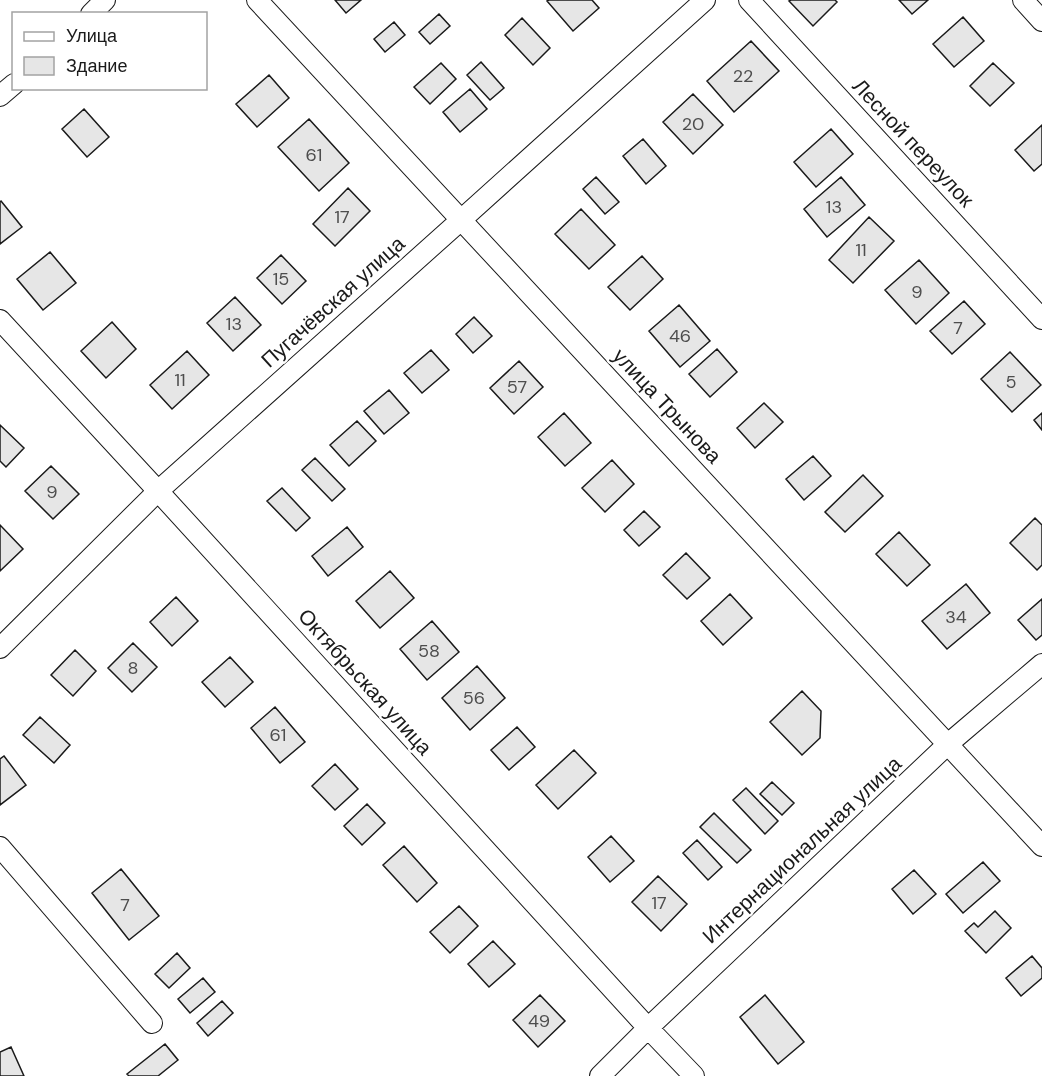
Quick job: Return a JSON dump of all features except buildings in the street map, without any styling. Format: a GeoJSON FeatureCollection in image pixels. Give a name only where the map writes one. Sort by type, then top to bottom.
{"type":"FeatureCollection","features":[{"type":"Feature","properties":{"kind":"street"},"geometry":{"type":"LineString","coordinates":[[92,12],[105,0]]}},
{"type":"Feature","properties":{"kind":"street","name":"улица Трынова"},"geometry":{"type":"LineString","coordinates":[[257,0],[1042,846]]}},
{"type":"Feature","properties":{"kind":"street","name":"Пугачёвская улица"},"geometry":{"type":"LineString","coordinates":[[0,648],[158,491],[705,0]]}},
{"type":"Feature","properties":{"kind":"street","name":"Лесной переулок"},"geometry":{"type":"LineString","coordinates":[[749,0],[1042,319]]}},
{"type":"Feature","properties":{"kind":"street"},"geometry":{"type":"LineString","coordinates":[[1023,0],[1042,21]]}},
{"type":"Feature","properties":{"kind":"street"},"geometry":{"type":"LineString","coordinates":[[0,96],[12,86]]}},
{"type":"Feature","properties":{"kind":"street","name":"Октябрьская улица"},"geometry":{"type":"LineString","coordinates":[[0,320],[694,1076]]}},
{"type":"Feature","properties":{"kind":"street","name":"Интернациональная улица"},"geometry":{"type":"LineString","coordinates":[[600,1076],[948,744],[1042,664]]}},
{"type":"Feature","properties":{"kind":"street"},"geometry":{"type":"LineString","coordinates":[[0,847],[152,1023]]}}]}
